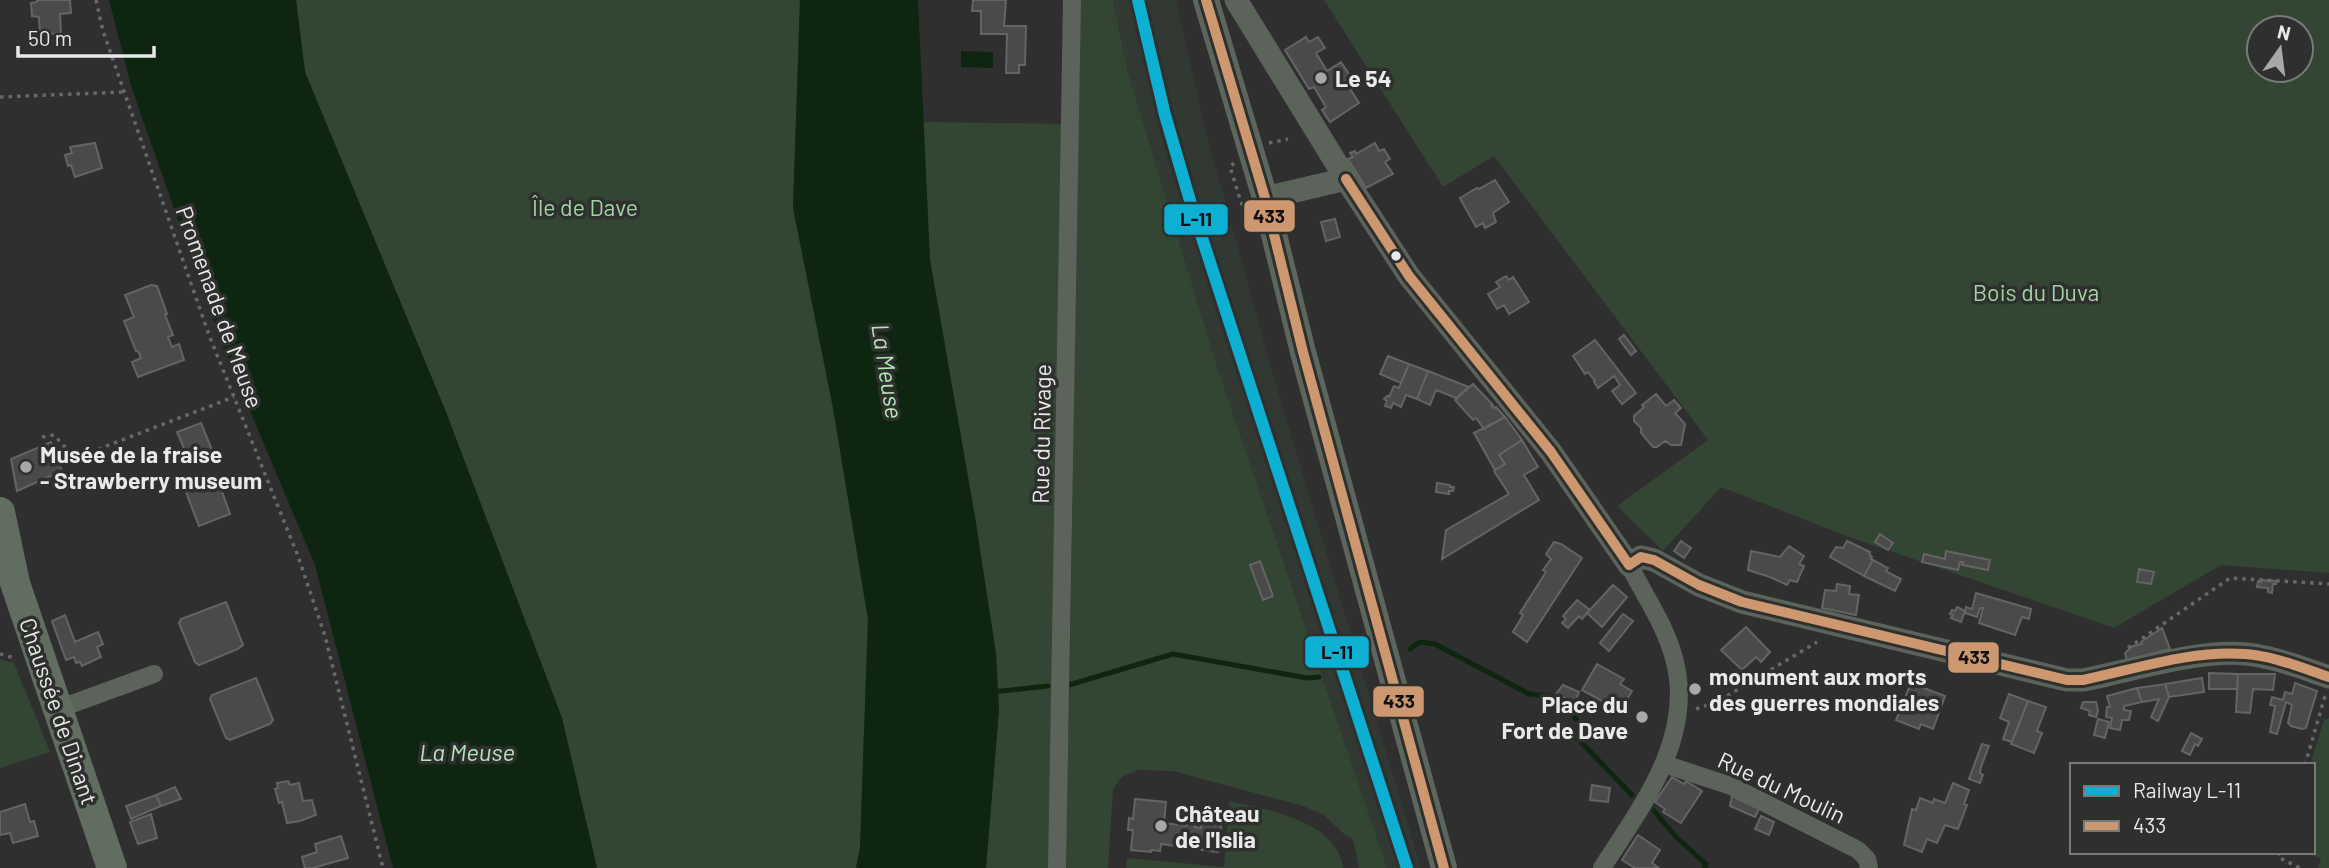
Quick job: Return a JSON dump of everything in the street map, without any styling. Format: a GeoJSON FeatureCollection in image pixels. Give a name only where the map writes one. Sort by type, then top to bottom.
{"type":"FeatureCollection","features":[{"type":"Feature","properties":{"kind":"main road"},"geometry":{"type":"LineString","coordinates":[[1206,0],[1265,198],[1307,365],[1444,868]]}},
{"type":"Feature","properties":{"kind":"main road","name":"Chaussée de Dinant"},"geometry":{"type":"LineString","coordinates":[[0,512],[15,583],[112,868]]}},
{"type":"Feature","properties":{"kind":"street","name":"Rue du Rivage"},"geometry":{"type":"LineString","coordinates":[[1057,868],[1072,0]]}},
{"type":"Feature","properties":{"kind":"street"},"geometry":{"type":"LineString","coordinates":[[1236,0],[1409,276],[1551,452],[1629,565],[1665,633],[1678,679],[1677,716],[1664,764],[1602,868]]}},
{"type":"Feature","properties":{"kind":"street"},"geometry":{"type":"LineString","coordinates":[[1265,198],[1346,179]]}},
{"type":"Feature","properties":{"kind":"street"},"geometry":{"type":"LineString","coordinates":[[1629,565],[1641,557],[1654,560],[1699,585],[1742,602],[2067,680],[2083,680],[2229,653],[2262,656],[2327,686]]}},
{"type":"Feature","properties":{"kind":"street"},"geometry":{"type":"LineString","coordinates":[[58,709],[154,674]]}},
{"type":"Feature","properties":{"kind":"street","name":"Rue du Moulin"},"geometry":{"type":"LineString","coordinates":[[1664,764],[1731,786],[1858,850],[1867,859],[1869,868]]}},
{"type":"Feature","properties":{"kind":"path","name":"Promenade de Meuse"},"geometry":{"type":"LineString","coordinates":[[96,0],[103,31],[209,335],[298,556],[325,636],[383,868]]}},
{"type":"Feature","properties":{"kind":"path"},"geometry":{"type":"LineString","coordinates":[[0,97],[124,92]]}},
{"type":"Feature","properties":{"kind":"path"},"geometry":{"type":"LineString","coordinates":[[41,437],[54,435],[75,458],[234,397]]}},
{"type":"Feature","properties":{"kind":"path"},"geometry":{"type":"LineString","coordinates":[[2123,651],[2230,578],[2329,584]]}},
{"type":"Feature","properties":{"kind":"path"},"geometry":{"type":"LineString","coordinates":[[1677,716],[1717,702],[1843,626]]}},
{"type":"Feature","properties":{"kind":"path"},"geometry":{"type":"LineString","coordinates":[[2306,763],[2327,686]]}},
{"type":"Feature","properties":{"kind":"path"},"geometry":{"type":"LineString","coordinates":[[2279,854],[2278,857],[2300,868]]}},
{"type":"Feature","properties":{"kind":"shaded area"},"geometry":{"type":"Polygon","coordinates":[[[1113,0],[1176,0],[1206,132],[1274,378],[1421,868],[1387,868],[1214,357],[1127,69],[1113,0]]]}},
{"type":"Feature","properties":{"kind":"green space","name":"Île de Dave"},"geometry":{"type":"Polygon","coordinates":[[[296,0],[800,0],[793,208],[833,408],[868,619],[860,848],[856,868],[597,868],[562,718],[446,412],[305,72],[296,0]]]}},
{"type":"Feature","properties":{"kind":"green space"},"geometry":{"type":"Polygon","coordinates":[[[1080,0],[1113,0],[1127,69],[1214,357],[1387,868],[1359,868],[1353,839],[1324,815],[1303,806],[1173,771],[1138,770],[1122,777],[1113,789],[1108,868],[1063,868],[1069,717],[1080,0]]]}},
{"type":"Feature","properties":{"kind":"green space","name":"Bois du Duva"},"geometry":{"type":"Polygon","coordinates":[[[1324,0],[2329,0],[2329,573],[2221,565],[2114,628],[1849,537],[1721,487],[1663,551],[1617,506],[1708,440],[1494,156],[1443,187],[1324,0]]]}},
{"type":"Feature","properties":{"kind":"green space"},"geometry":{"type":"Polygon","coordinates":[[[922,122],[1064,124],[1051,868],[986,868],[999,709],[996,654],[930,260],[922,122]]]}},
{"type":"Feature","properties":{"kind":"green space"},"geometry":{"type":"Polygon","coordinates":[[[0,659],[14,663],[50,752],[0,768],[0,659]]]}},
{"type":"Feature","properties":{"kind":"green space"},"geometry":{"type":"Polygon","coordinates":[[[2329,718],[2329,868],[2318,868],[2321,859],[2309,854],[2315,854],[2315,763],[2311,763],[2324,720],[2329,718]]]}},
{"type":"Feature","properties":{"kind":"green space"},"geometry":{"type":"Polygon","coordinates":[[[1229,801],[1280,813],[1314,828],[1328,839],[1338,852],[1343,868],[1126,868],[1127,858],[1224,867],[1229,801]]]}},
{"type":"Feature","properties":{"kind":"water","name":"La Meuse"},"geometry":{"type":"Polygon","coordinates":[[[109,0],[296,0],[305,72],[446,412],[562,718],[597,868],[393,868],[315,565],[221,342],[132,89],[109,0]]]}},
{"type":"Feature","properties":{"kind":"water","name":"La Meuse"},"geometry":{"type":"Polygon","coordinates":[[[800,0],[918,0],[930,260],[996,654],[999,709],[986,868],[856,868],[860,848],[868,619],[833,408],[793,208],[800,0]]]}},
{"type":"Feature","properties":{"kind":"water"},"geometry":{"type":"Polygon","coordinates":[[[961,51],[993,52],[993,68],[961,67],[961,51]]]}},
{"type":"Feature","properties":{"kind":"building"},"geometry":{"type":"Polygon","coordinates":[[[37,0],[70,0],[71,13],[60,14],[61,33],[40,35],[39,17],[32,16],[31,3],[37,0]]]}},
{"type":"Feature","properties":{"kind":"building"},"geometry":{"type":"Polygon","coordinates":[[[973,0],[1006,0],[1004,26],[1026,26],[1025,65],[1019,65],[1019,73],[1006,73],[1007,34],[981,34],[981,11],[972,11],[973,0]]]}},
{"type":"Feature","properties":{"kind":"building"},"geometry":{"type":"Polygon","coordinates":[[[1306,37],[1309,42],[1318,37],[1325,48],[1316,53],[1327,71],[1341,62],[1351,77],[1345,81],[1359,103],[1330,122],[1322,110],[1326,107],[1314,87],[1309,89],[1285,50],[1306,37]]]}},
{"type":"Feature","properties":{"kind":"building"},"geometry":{"type":"Polygon","coordinates":[[[95,143],[102,168],[75,177],[65,155],[72,153],[70,147],[95,143]]]}},
{"type":"Feature","properties":{"kind":"building"},"geometry":{"type":"Polygon","coordinates":[[[1375,143],[1379,151],[1384,149],[1390,159],[1385,162],[1393,174],[1366,188],[1348,159],[1353,157],[1350,153],[1355,151],[1356,154],[1375,143]]]}},
{"type":"Feature","properties":{"kind":"building"},"geometry":{"type":"Polygon","coordinates":[[[1495,180],[1509,202],[1493,213],[1496,222],[1485,228],[1483,223],[1476,227],[1460,198],[1495,180]]]}},
{"type":"Feature","properties":{"kind":"building"},"geometry":{"type":"Polygon","coordinates":[[[1335,219],[1340,237],[1326,241],[1321,222],[1335,219]]]}},
{"type":"Feature","properties":{"kind":"building"},"geometry":{"type":"Polygon","coordinates":[[[1506,276],[1509,280],[1513,277],[1529,302],[1509,314],[1504,305],[1497,309],[1488,294],[1500,287],[1496,282],[1506,276]]]}},
{"type":"Feature","properties":{"kind":"building"},"geometry":{"type":"Polygon","coordinates":[[[151,285],[157,286],[167,314],[165,315],[173,335],[168,337],[172,347],[179,344],[184,360],[138,377],[132,362],[141,358],[124,321],[134,317],[125,295],[151,285]]]}},
{"type":"Feature","properties":{"kind":"building"},"geometry":{"type":"Polygon","coordinates":[[[1624,335],[1636,351],[1631,355],[1619,339],[1624,335]]]}},
{"type":"Feature","properties":{"kind":"building"},"geometry":{"type":"Polygon","coordinates":[[[1595,340],[1636,393],[1622,404],[1612,391],[1620,385],[1614,376],[1598,388],[1573,356],[1595,340]]]}},
{"type":"Feature","properties":{"kind":"building"},"geometry":{"type":"Polygon","coordinates":[[[1388,356],[1409,364],[1401,383],[1380,374],[1388,356]]]}},
{"type":"Feature","properties":{"kind":"building"},"geometry":{"type":"Polygon","coordinates":[[[1409,364],[1428,371],[1417,399],[1406,395],[1401,407],[1393,403],[1391,408],[1385,406],[1387,401],[1384,399],[1389,397],[1394,386],[1399,388],[1409,364]]]}},
{"type":"Feature","properties":{"kind":"building"},"geometry":{"type":"Polygon","coordinates":[[[1428,371],[1469,387],[1456,398],[1436,390],[1430,405],[1417,399],[1428,371]]]}},
{"type":"Feature","properties":{"kind":"building"},"geometry":{"type":"Polygon","coordinates":[[[1473,384],[1493,405],[1491,406],[1496,407],[1505,417],[1484,429],[1476,418],[1473,420],[1455,400],[1473,384]]]}},
{"type":"Feature","properties":{"kind":"building"},"geometry":{"type":"Polygon","coordinates":[[[1656,394],[1666,406],[1674,400],[1681,408],[1675,413],[1685,424],[1681,445],[1671,445],[1665,441],[1653,447],[1634,421],[1634,416],[1644,407],[1642,405],[1656,394]]]}},
{"type":"Feature","properties":{"kind":"building"},"geometry":{"type":"Polygon","coordinates":[[[1505,417],[1522,440],[1499,455],[1505,464],[1495,470],[1474,433],[1505,417]]]}},
{"type":"Feature","properties":{"kind":"building"},"geometry":{"type":"Polygon","coordinates":[[[201,423],[212,450],[199,456],[194,455],[195,458],[189,460],[177,432],[201,423]]]}},
{"type":"Feature","properties":{"kind":"building"},"geometry":{"type":"Polygon","coordinates":[[[1522,440],[1538,467],[1524,475],[1539,500],[1442,559],[1446,530],[1509,494],[1494,471],[1505,464],[1499,455],[1522,440]]]}},
{"type":"Feature","properties":{"kind":"building"},"geometry":{"type":"Polygon","coordinates":[[[51,442],[62,471],[17,491],[11,459],[51,442]]]}},
{"type":"Feature","properties":{"kind":"building"},"geometry":{"type":"Polygon","coordinates":[[[218,480],[230,514],[199,526],[186,492],[218,480]]]}},
{"type":"Feature","properties":{"kind":"building"},"geometry":{"type":"Polygon","coordinates":[[[1437,483],[1454,487],[1453,491],[1449,491],[1449,494],[1436,492],[1437,483]]]}},
{"type":"Feature","properties":{"kind":"building"},"geometry":{"type":"Polygon","coordinates":[[[1880,534],[1893,543],[1888,550],[1875,542],[1880,534]]]}},
{"type":"Feature","properties":{"kind":"building"},"geometry":{"type":"Polygon","coordinates":[[[1681,541],[1691,548],[1684,558],[1674,551],[1681,541]]]}},
{"type":"Feature","properties":{"kind":"building"},"geometry":{"type":"Polygon","coordinates":[[[1847,541],[1870,552],[1873,560],[1864,576],[1830,557],[1836,547],[1843,548],[1847,541]]]}},
{"type":"Feature","properties":{"kind":"building"},"geometry":{"type":"Polygon","coordinates":[[[1554,542],[1582,558],[1527,642],[1513,632],[1523,615],[1520,613],[1546,572],[1543,570],[1551,559],[1546,554],[1554,542]]]}},
{"type":"Feature","properties":{"kind":"building"},"geometry":{"type":"Polygon","coordinates":[[[1789,546],[1804,556],[1799,564],[1804,566],[1797,582],[1790,580],[1787,585],[1748,570],[1751,551],[1780,557],[1789,546]]]}},
{"type":"Feature","properties":{"kind":"building"},"geometry":{"type":"Polygon","coordinates":[[[1946,551],[1990,560],[1988,570],[1962,565],[1963,562],[1960,562],[1958,570],[1922,562],[1924,554],[1945,559],[1946,551]]]}},
{"type":"Feature","properties":{"kind":"building"},"geometry":{"type":"Polygon","coordinates":[[[1873,560],[1901,579],[1895,591],[1864,576],[1873,560]]]}},
{"type":"Feature","properties":{"kind":"building"},"geometry":{"type":"Polygon","coordinates":[[[1260,561],[1273,596],[1263,600],[1250,565],[1260,561]]]}},
{"type":"Feature","properties":{"kind":"building"},"geometry":{"type":"Polygon","coordinates":[[[2139,569],[2154,572],[2151,584],[2137,582],[2139,569]]]}},
{"type":"Feature","properties":{"kind":"building"},"geometry":{"type":"Polygon","coordinates":[[[2258,581],[2276,581],[2272,593],[2268,592],[2268,588],[2257,587],[2258,581]]]}},
{"type":"Feature","properties":{"kind":"building"},"geometry":{"type":"Polygon","coordinates":[[[1837,584],[1850,586],[1849,594],[1859,595],[1856,615],[1822,608],[1825,590],[1836,591],[1837,584]]]}},
{"type":"Feature","properties":{"kind":"building"},"geometry":{"type":"Polygon","coordinates":[[[1613,585],[1627,597],[1602,627],[1587,613],[1613,585]]]}},
{"type":"Feature","properties":{"kind":"building"},"geometry":{"type":"Polygon","coordinates":[[[1976,593],[2031,609],[2029,619],[2022,617],[2015,635],[1979,623],[1983,608],[1980,608],[1977,617],[1965,613],[1966,607],[1972,609],[1976,593]]]}},
{"type":"Feature","properties":{"kind":"building"},"geometry":{"type":"Polygon","coordinates":[[[1577,600],[1590,610],[1582,619],[1579,616],[1568,628],[1562,623],[1566,619],[1563,616],[1577,600]]]}},
{"type":"Feature","properties":{"kind":"building"},"geometry":{"type":"Polygon","coordinates":[[[226,602],[243,645],[199,665],[195,662],[179,623],[181,619],[226,602]]]}},
{"type":"Feature","properties":{"kind":"building"},"geometry":{"type":"Polygon","coordinates":[[[1957,607],[1965,611],[1961,622],[1951,618],[1952,610],[1955,611],[1957,607]]]}},
{"type":"Feature","properties":{"kind":"building"},"geometry":{"type":"Polygon","coordinates":[[[1623,614],[1633,621],[1609,651],[1600,643],[1623,614]]]}},
{"type":"Feature","properties":{"kind":"building"},"geometry":{"type":"Polygon","coordinates":[[[65,615],[75,642],[98,632],[103,644],[97,647],[101,657],[82,666],[80,662],[76,663],[74,657],[66,660],[52,621],[65,615]]]}},
{"type":"Feature","properties":{"kind":"building"},"geometry":{"type":"Polygon","coordinates":[[[1746,627],[1770,652],[1761,662],[1756,657],[1742,670],[1721,650],[1746,627]]]}},
{"type":"Feature","properties":{"kind":"building"},"geometry":{"type":"Polygon","coordinates":[[[2162,628],[2170,649],[2127,660],[2125,653],[2162,628]]]}},
{"type":"Feature","properties":{"kind":"building"},"geometry":{"type":"Polygon","coordinates":[[[1597,664],[1624,679],[1620,684],[1632,691],[1620,711],[1582,690],[1597,664]]]}},
{"type":"Feature","properties":{"kind":"building"},"geometry":{"type":"Polygon","coordinates":[[[2209,673],[2238,674],[2237,689],[2209,689],[2209,673]]]}},
{"type":"Feature","properties":{"kind":"building"},"geometry":{"type":"Polygon","coordinates":[[[2238,674],[2275,674],[2273,690],[2253,689],[2250,713],[2236,712],[2238,674]]]}},
{"type":"Feature","properties":{"kind":"building"},"geometry":{"type":"Polygon","coordinates":[[[256,678],[273,720],[270,724],[230,740],[226,738],[210,699],[212,695],[256,678]]]}},
{"type":"Feature","properties":{"kind":"building"},"geometry":{"type":"Polygon","coordinates":[[[2202,678],[2204,692],[2169,697],[2165,684],[2202,678]]]}},
{"type":"Feature","properties":{"kind":"building"},"geometry":{"type":"Polygon","coordinates":[[[1911,683],[1945,696],[1933,729],[1921,724],[1919,729],[1896,720],[1911,683]]]}},
{"type":"Feature","properties":{"kind":"building"},"geometry":{"type":"Polygon","coordinates":[[[2295,683],[2317,691],[2306,728],[2288,723],[2292,705],[2286,702],[2277,734],[2270,732],[2275,706],[2270,705],[2272,697],[2283,700],[2285,692],[2292,694],[2295,683]]]}},
{"type":"Feature","properties":{"kind":"building"},"geometry":{"type":"Polygon","coordinates":[[[2165,684],[2169,697],[2158,721],[2151,717],[2159,699],[2142,702],[2137,688],[2165,684]]]}},
{"type":"Feature","properties":{"kind":"building"},"geometry":{"type":"Polygon","coordinates":[[[1563,685],[1579,692],[1575,703],[1556,694],[1563,685]]]}},
{"type":"Feature","properties":{"kind":"building"},"geometry":{"type":"Polygon","coordinates":[[[2137,688],[2142,702],[2124,706],[2124,710],[2131,711],[2129,720],[2122,720],[2120,730],[2110,728],[2112,718],[2106,717],[2107,707],[2110,707],[2107,696],[2137,688]]]}},
{"type":"Feature","properties":{"kind":"building"},"geometry":{"type":"Polygon","coordinates":[[[2009,694],[2028,701],[2012,742],[2003,739],[2009,722],[2000,718],[2009,694]]]}},
{"type":"Feature","properties":{"kind":"building"},"geometry":{"type":"Polygon","coordinates":[[[2028,701],[2046,707],[2037,731],[2042,733],[2034,753],[2011,744],[2028,701]]]}},
{"type":"Feature","properties":{"kind":"building"},"geometry":{"type":"Polygon","coordinates":[[[2083,702],[2096,702],[2096,717],[2081,708],[2083,702]]]}},
{"type":"Feature","properties":{"kind":"building"},"geometry":{"type":"Polygon","coordinates":[[[2098,719],[2109,722],[2105,738],[2094,735],[2098,719]]]}},
{"type":"Feature","properties":{"kind":"building"},"geometry":{"type":"Polygon","coordinates":[[[2191,733],[2202,739],[2198,746],[2195,744],[2190,755],[2182,751],[2191,733]]]}},
{"type":"Feature","properties":{"kind":"building"},"geometry":{"type":"Polygon","coordinates":[[[1982,744],[1989,746],[1981,767],[1980,773],[1983,775],[1980,783],[1969,779],[1982,744]]]}},
{"type":"Feature","properties":{"kind":"building"},"geometry":{"type":"Polygon","coordinates":[[[1672,777],[1684,784],[1686,781],[1702,791],[1681,823],[1663,812],[1665,809],[1655,802],[1672,777]]]}},
{"type":"Feature","properties":{"kind":"building"},"geometry":{"type":"Polygon","coordinates":[[[288,781],[290,785],[299,783],[303,801],[312,800],[316,815],[287,823],[282,802],[279,803],[275,789],[278,788],[277,783],[288,781]]]}},
{"type":"Feature","properties":{"kind":"building"},"geometry":{"type":"Polygon","coordinates":[[[1953,783],[1969,790],[1964,804],[1967,805],[1958,829],[1945,825],[1937,843],[1927,839],[1922,852],[1904,845],[1912,809],[1916,810],[1920,798],[1933,803],[1934,799],[1945,803],[1953,783]]]}},
{"type":"Feature","properties":{"kind":"building"},"geometry":{"type":"Polygon","coordinates":[[[1592,785],[1610,788],[1608,802],[1590,800],[1592,785]]]}},
{"type":"Feature","properties":{"kind":"building"},"geometry":{"type":"Polygon","coordinates":[[[175,787],[181,799],[161,806],[156,795],[175,787]]]}},
{"type":"Feature","properties":{"kind":"building"},"geometry":{"type":"Polygon","coordinates":[[[156,795],[161,806],[131,819],[126,806],[156,795]]]}},
{"type":"Feature","properties":{"kind":"building"},"geometry":{"type":"Polygon","coordinates":[[[1732,796],[1759,809],[1755,817],[1730,806],[1732,796]]]}},
{"type":"Feature","properties":{"kind":"building","name":"Château de l'Islia"},"geometry":{"type":"Polygon","coordinates":[[[1135,799],[1166,802],[1164,823],[1186,826],[1187,822],[1193,820],[1195,827],[1201,828],[1203,810],[1223,812],[1218,852],[1161,844],[1160,851],[1131,850],[1133,830],[1128,830],[1129,818],[1133,819],[1135,799]]]}},
{"type":"Feature","properties":{"kind":"building"},"geometry":{"type":"Polygon","coordinates":[[[25,804],[30,822],[34,821],[38,836],[13,843],[10,833],[0,835],[0,812],[25,804]]]}},
{"type":"Feature","properties":{"kind":"building"},"geometry":{"type":"Polygon","coordinates":[[[151,814],[157,838],[138,844],[130,822],[151,814]]]}},
{"type":"Feature","properties":{"kind":"building"},"geometry":{"type":"Polygon","coordinates":[[[1761,816],[1774,822],[1769,835],[1755,829],[1761,816]]]}},
{"type":"Feature","properties":{"kind":"building"},"geometry":{"type":"Polygon","coordinates":[[[1638,835],[1660,850],[1652,863],[1659,868],[1635,868],[1622,860],[1638,835]]]}},
{"type":"Feature","properties":{"kind":"building"},"geometry":{"type":"Polygon","coordinates":[[[341,836],[348,858],[305,868],[302,857],[317,852],[315,844],[341,836]]]}},
{"type":"Feature","properties":{"kind":"waterway"},"geometry":{"type":"LineString","coordinates":[[1410,649],[1420,642],[1435,644],[1529,694],[1551,696],[1564,704],[1580,724],[1577,738],[1632,795]]}},
{"type":"Feature","properties":{"kind":"waterway"},"geometry":{"type":"LineString","coordinates":[[1069,685],[1173,654],[1307,678],[1319,677]]}},
{"type":"Feature","properties":{"kind":"waterway"},"geometry":{"type":"LineString","coordinates":[[993,692],[1048,686]]}},
{"type":"Feature","properties":{"kind":"waterway"},"geometry":{"type":"LineString","coordinates":[[1654,811],[1677,838],[1706,864],[1704,868]]}},
{"type":"Feature","properties":{"kind":"rail line","name":"L-11"},"geometry":{"type":"LineString","coordinates":[[1138,0],[1165,115],[1191,204],[1407,868]]}},
{"type":"Feature","properties":{"kind":"transit line","name":"433"},"geometry":{"type":"LineString","coordinates":[[1206,0],[1265,198],[1303,352],[1444,868]]}},
{"type":"Feature","properties":{"kind":"transit line","name":"433"},"geometry":{"type":"LineString","coordinates":[[1346,179],[1409,276],[1551,452],[1629,565]]}},
{"type":"Feature","properties":{"kind":"transit line","name":"433"},"geometry":{"type":"LineString","coordinates":[[1629,565],[1641,557],[1654,560],[1699,585],[1742,602],[2067,680],[2083,680],[2163,661],[2224,654],[2267,657],[2329,677]]}},
{"type":"Feature","properties":{"kind":"place","name":"Le 54"},"geometry":{"type":"Point","coordinates":[1321,78]}},
{"type":"Feature","properties":{"kind":"place","name":"Musée de la fraise - Strawberry museum"},"geometry":{"type":"Point","coordinates":[26,467]}},
{"type":"Feature","properties":{"kind":"place","name":"monument aux morts des guerres mondiales"},"geometry":{"type":"Point","coordinates":[1695,689]}},
{"type":"Feature","properties":{"kind":"place","name":"Place du Fort de Dave"},"geometry":{"type":"Point","coordinates":[1642,717]}},
{"type":"Feature","properties":{"kind":"place","name":"Château de l'Islia"},"geometry":{"type":"Point","coordinates":[1161,826]}}]}
